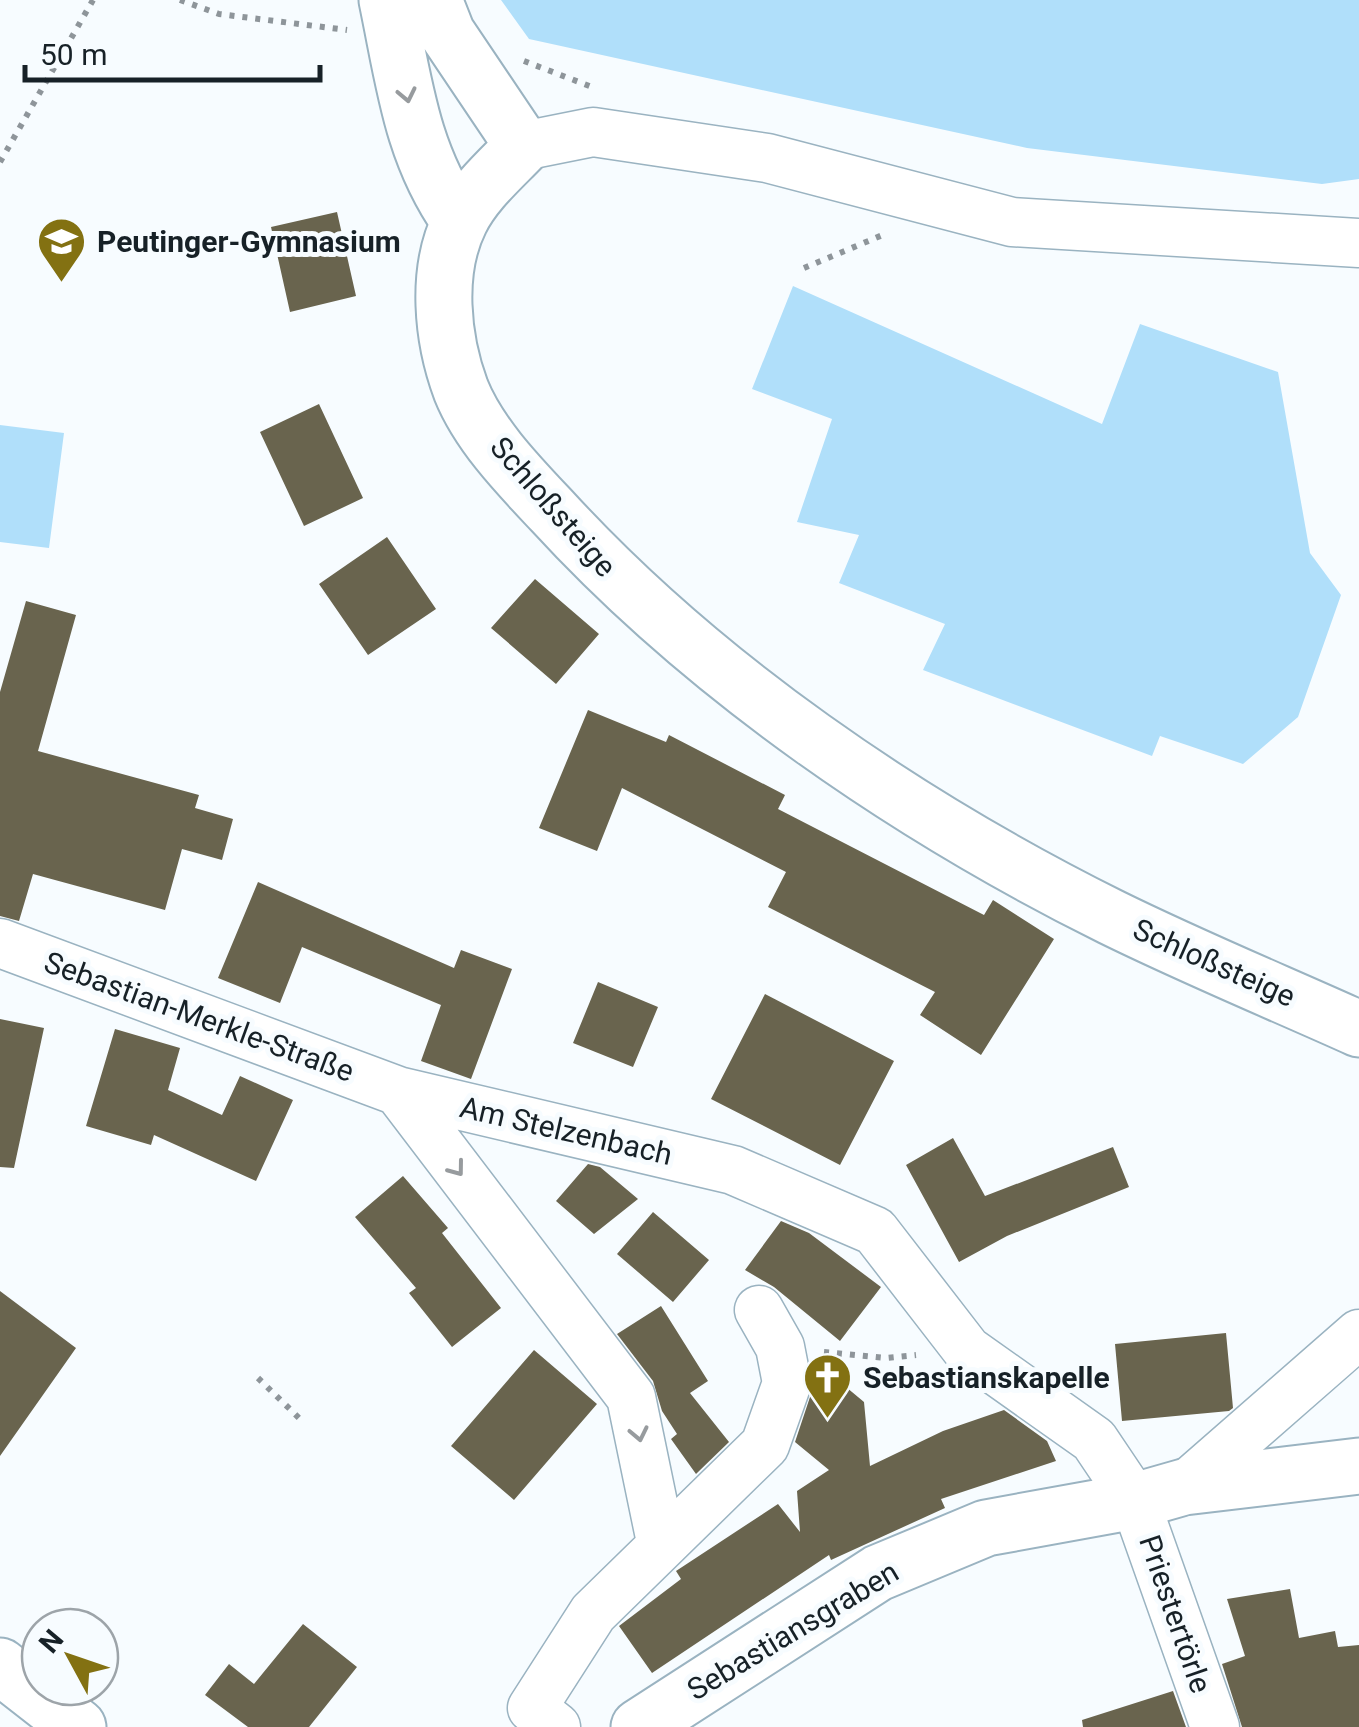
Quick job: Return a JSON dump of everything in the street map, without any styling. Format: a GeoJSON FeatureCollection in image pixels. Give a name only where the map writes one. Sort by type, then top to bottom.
{"type":"FeatureCollection","features":[{"type":"Feature","properties":{"kind":"street"},"geometry":{"type":"LineString","coordinates":[[405,8],[447,33],[523,146],[593,132],[767,158],[1012,222],[1359,243]]}},
{"type":"Feature","properties":{"kind":"street"},"geometry":{"type":"LineString","coordinates":[[405,8],[418,149],[438,191],[459,222]]}},
{"type":"Feature","properties":{"kind":"street","name":"Schloßsteige"},"geometry":{"type":"LineString","coordinates":[[523,146],[485,184],[459,222],[444,280],[446,338],[462,393],[508,464],[618,583],[717,667],[900,798],[1110,916],[1359,1029]]}},
{"type":"Feature","properties":{"kind":"street","name":"Sebastian-Merkle-Straße"},"geometry":{"type":"LineString","coordinates":[[0,943],[398,1091]]}},
{"type":"Feature","properties":{"kind":"street","name":"Am Stelzenbach"},"geometry":{"type":"LineString","coordinates":[[398,1091],[733,1170],[875,1231],[968,1350],[1094,1440],[1160,1494]]}},
{"type":"Feature","properties":{"kind":"street","name":"Am Stelzenbach"},"geometry":{"type":"LineString","coordinates":[[398,1091],[631,1397],[661,1542]]}},
{"type":"Feature","properties":{"kind":"street"},"geometry":{"type":"LineString","coordinates":[[556,1727],[532,1708],[593,1613],[661,1542],[765,1445],[787,1384],[769,1329]]}},
{"type":"Feature","properties":{"kind":"street"},"geometry":{"type":"LineString","coordinates":[[1160,1494],[1359,1334]]}},
{"type":"Feature","properties":{"kind":"street","name":"Sebastiansgraben"},"geometry":{"type":"LineString","coordinates":[[638,1727],[878,1573],[986,1528],[1160,1494],[1359,1466]]}},
{"type":"Feature","properties":{"kind":"street","name":"Priestertörle"},"geometry":{"type":"LineString","coordinates":[[1160,1494],[1215,1727]]}},
{"type":"Feature","properties":{"kind":"street"},"geometry":{"type":"LineString","coordinates":[[0,1666],[78,1727]]}},
{"type":"Feature","properties":{"kind":"path"},"geometry":{"type":"LineString","coordinates":[[0,162],[93,0]]}},
{"type":"Feature","properties":{"kind":"path"},"geometry":{"type":"LineString","coordinates":[[180,0],[219,14],[364,32],[405,8]]}},
{"type":"Feature","properties":{"kind":"path"},"geometry":{"type":"LineString","coordinates":[[516,57],[576,84],[607,90]]}},
{"type":"Feature","properties":{"kind":"path"},"geometry":{"type":"LineString","coordinates":[[804,268],[951,206]]}},
{"type":"Feature","properties":{"kind":"path"},"geometry":{"type":"LineString","coordinates":[[769,1329],[886,1358],[968,1350]]}},
{"type":"Feature","properties":{"kind":"path"},"geometry":{"type":"LineString","coordinates":[[258,1378],[299,1418]]}},
{"type":"Feature","properties":{"kind":"shaded area"},"geometry":{"type":"Polygon","coordinates":[[[501,0],[1359,0],[1359,179],[1322,184],[1027,148],[529,39],[501,0]]]}},
{"type":"Feature","properties":{"kind":"shaded area"},"geometry":{"type":"Polygon","coordinates":[[[793,286],[1102,424],[1140,324],[1278,372],[1310,553],[1341,595],[1298,717],[1243,764],[1160,736],[1152,756],[923,670],[945,624],[839,583],[859,535],[797,522],[832,419],[752,389],[793,286]]]}},
{"type":"Feature","properties":{"kind":"shaded area"},"geometry":{"type":"Polygon","coordinates":[[[0,425],[64,433],[49,548],[0,542],[0,425]]]}},
{"type":"Feature","properties":{"kind":"building"},"geometry":{"type":"Polygon","coordinates":[[[337,212],[356,296],[290,312],[271,227],[337,212]]]}},
{"type":"Feature","properties":{"kind":"building"},"geometry":{"type":"Polygon","coordinates":[[[319,404],[363,498],[304,526],[260,432],[319,404]]]}},
{"type":"Feature","properties":{"kind":"building"},"geometry":{"type":"Polygon","coordinates":[[[387,537],[436,609],[368,655],[319,584],[387,537]]]}},
{"type":"Feature","properties":{"kind":"building"},"geometry":{"type":"Polygon","coordinates":[[[535,579],[599,634],[556,684],[491,628],[535,579]]]}},
{"type":"Feature","properties":{"kind":"building"},"geometry":{"type":"Polygon","coordinates":[[[26,601],[76,615],[38,751],[199,795],[195,808],[233,819],[222,860],[182,849],[165,910],[33,874],[19,921],[0,916],[0,692],[26,601]]]}},
{"type":"Feature","properties":{"kind":"building"},"geometry":{"type":"Polygon","coordinates":[[[588,710],[666,742],[669,735],[785,795],[778,809],[984,915],[993,900],[1054,939],[981,1055],[920,1015],[935,992],[768,907],[786,872],[622,788],[597,851],[539,828],[588,710]]]}},
{"type":"Feature","properties":{"kind":"building"},"geometry":{"type":"Polygon","coordinates":[[[258,882],[454,968],[461,950],[512,969],[471,1079],[421,1061],[441,1005],[302,947],[280,1003],[218,978],[258,882]]]}},
{"type":"Feature","properties":{"kind":"building"},"geometry":{"type":"Polygon","coordinates":[[[598,982],[658,1007],[633,1067],[573,1043],[598,982]]]}},
{"type":"Feature","properties":{"kind":"building"},"geometry":{"type":"Polygon","coordinates":[[[765,994],[894,1061],[840,1165],[711,1099],[765,994]]]}},
{"type":"Feature","properties":{"kind":"building"},"geometry":{"type":"Polygon","coordinates":[[[0,1019],[44,1028],[14,1168],[0,1167],[0,1019]]]}},
{"type":"Feature","properties":{"kind":"building"},"geometry":{"type":"Polygon","coordinates":[[[115,1029],[180,1048],[168,1090],[222,1115],[240,1076],[293,1100],[256,1181],[154,1135],[151,1145],[86,1126],[115,1029]]]}},
{"type":"Feature","properties":{"kind":"building"},"geometry":{"type":"Polygon","coordinates":[[[953,1138],[985,1196],[1113,1147],[1129,1187],[1007,1236],[959,1262],[906,1165],[953,1138]]]}},
{"type":"Feature","properties":{"kind":"building"},"geometry":{"type":"Polygon","coordinates":[[[588,1164],[600,1167],[638,1199],[594,1234],[556,1201],[588,1164]]]}},
{"type":"Feature","properties":{"kind":"building"},"geometry":{"type":"Polygon","coordinates":[[[403,1176],[448,1228],[442,1233],[501,1308],[452,1347],[409,1293],[416,1288],[355,1217],[403,1176]]]}},
{"type":"Feature","properties":{"kind":"building"},"geometry":{"type":"Polygon","coordinates":[[[653,1212],[709,1260],[673,1302],[617,1254],[653,1212]]]}},
{"type":"Feature","properties":{"kind":"building"},"geometry":{"type":"Polygon","coordinates":[[[781,1221],[809,1233],[881,1287],[840,1341],[774,1287],[745,1270],[781,1221]]]}},
{"type":"Feature","properties":{"kind":"building"},"geometry":{"type":"Polygon","coordinates":[[[0,1291],[76,1348],[0,1456],[0,1291]]]}},
{"type":"Feature","properties":{"kind":"building"},"geometry":{"type":"Polygon","coordinates":[[[661,1306],[708,1381],[690,1393],[729,1442],[696,1474],[671,1439],[677,1434],[662,1411],[653,1381],[617,1334],[661,1306]]]}},
{"type":"Feature","properties":{"kind":"building"},"geometry":{"type":"Polygon","coordinates":[[[1226,1333],[1233,1408],[1122,1421],[1115,1344],[1226,1333]]]}},
{"type":"Feature","properties":{"kind":"building"},"geometry":{"type":"Polygon","coordinates":[[[534,1350],[597,1404],[514,1500],[451,1446],[534,1350]]]}},
{"type":"Feature","properties":{"kind":"building"},"geometry":{"type":"Polygon","coordinates":[[[840,1382],[864,1402],[870,1466],[943,1431],[1004,1410],[1047,1441],[1056,1461],[941,1499],[945,1508],[831,1560],[829,1555],[652,1673],[619,1626],[681,1579],[676,1571],[778,1504],[800,1532],[797,1491],[829,1470],[795,1442],[814,1385],[840,1382]]]}},
{"type":"Feature","properties":{"kind":"building"},"geometry":{"type":"Polygon","coordinates":[[[1290,1589],[1299,1638],[1335,1631],[1338,1647],[1359,1645],[1359,1727],[1242,1727],[1222,1664],[1245,1656],[1227,1599],[1290,1589]]]}},
{"type":"Feature","properties":{"kind":"building"},"geometry":{"type":"Polygon","coordinates":[[[303,1624],[357,1667],[309,1727],[248,1727],[205,1695],[229,1664],[254,1684],[303,1624]]]}},
{"type":"Feature","properties":{"kind":"building"},"geometry":{"type":"Polygon","coordinates":[[[1173,1691],[1186,1727],[1083,1727],[1082,1720],[1173,1691]]]}},
{"type":"Feature","properties":{"kind":"place","name":"Peutinger-Gymnasium"},"geometry":{"type":"Point","coordinates":[62,284]}},
{"type":"Feature","properties":{"kind":"place","name":"Sebastianskapelle"},"geometry":{"type":"Point","coordinates":[828,1420]}}]}
